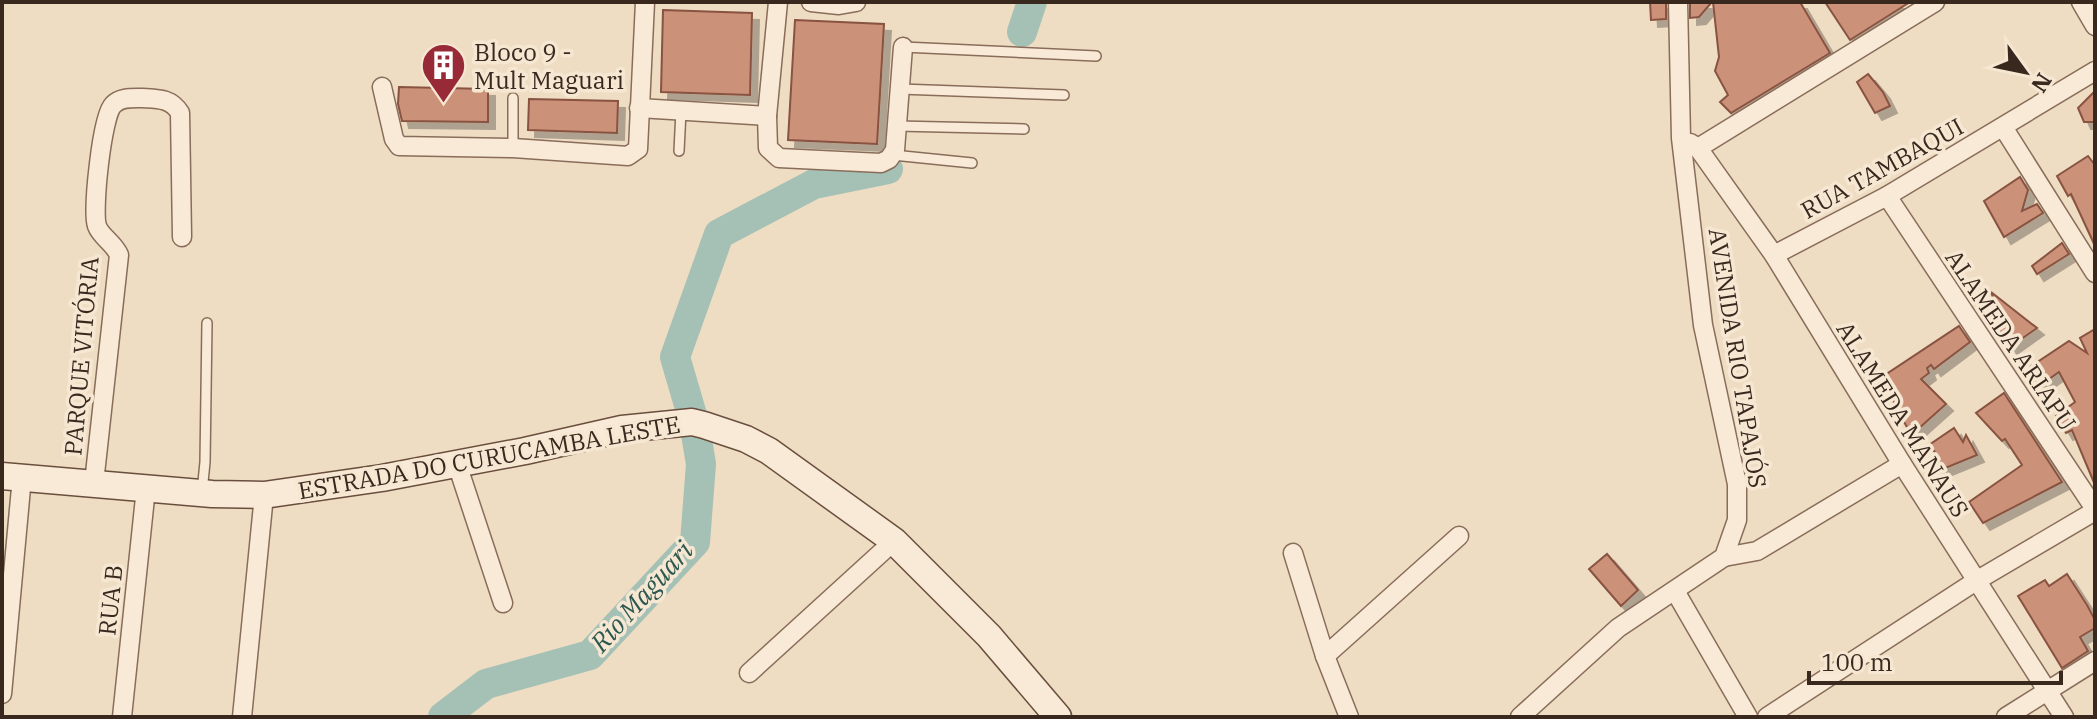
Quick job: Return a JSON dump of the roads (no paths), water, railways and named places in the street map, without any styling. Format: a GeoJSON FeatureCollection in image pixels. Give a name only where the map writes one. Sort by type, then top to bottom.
{"type":"FeatureCollection","features":[{"type":"Feature","properties":{"kind":"main road","name":"ESTRADA DO CURUCAMBA LESTE"},"geometry":{"type":"LineString","coordinates":[[12,476],[202,493],[264,495],[457,464],[622,429],[698,424],[746,439],[769,451],[894,541],[989,636],[1058,717]]}},
{"type":"Feature","properties":{"kind":"street"},"geometry":{"type":"LineString","coordinates":[[382,87],[394,139],[399,146],[513,148],[628,156],[638,149],[645,2]]}},
{"type":"Feature","properties":{"kind":"street"},"geometry":{"type":"LineString","coordinates":[[778,2],[767,116],[768,148],[779,158],[881,163],[893,155],[903,47]]}},
{"type":"Feature","properties":{"kind":"street"},"geometry":{"type":"LineString","coordinates":[[811,2],[839,5],[856,2]]}},
{"type":"Feature","properties":{"kind":"street","name":"AVENIDA RIO TAPAJÓS"},"geometry":{"type":"LineString","coordinates":[[1678,2],[1681,138],[1703,325],[1737,484],[1737,520],[1724,557]]}},
{"type":"Feature","properties":{"kind":"street"},"geometry":{"type":"LineString","coordinates":[[1681,138],[1698,148],[1935,2]]}},
{"type":"Feature","properties":{"kind":"street"},"geometry":{"type":"LineString","coordinates":[[2081,2],[2095,26]]}},
{"type":"Feature","properties":{"kind":"street","name":"RUA TAMBAQUI"},"geometry":{"type":"LineString","coordinates":[[1774,255],[1887,196],[2095,71]]}},
{"type":"Feature","properties":{"kind":"street","name":"PARQUE VITÓRIA"},"geometry":{"type":"LineString","coordinates":[[94,483],[119,255],[98,228],[97,200],[106,120],[111,106],[120,100],[161,99],[175,106],[180,113],[182,237]]}},
{"type":"Feature","properties":{"kind":"street"},"geometry":{"type":"LineString","coordinates":[[639,108],[767,116]]}},
{"type":"Feature","properties":{"kind":"street"},"geometry":{"type":"LineString","coordinates":[[2003,127],[2095,273]]}},
{"type":"Feature","properties":{"kind":"street","name":"ALAMEDA MANAUS"},"geometry":{"type":"LineString","coordinates":[[1698,148],[1774,255],[1902,464],[2064,717]]}},
{"type":"Feature","properties":{"kind":"street","name":"ALAMEDA ARIAPU"},"geometry":{"type":"LineString","coordinates":[[1887,196],[2095,510]]}},
{"type":"Feature","properties":{"kind":"street"},"geometry":{"type":"LineString","coordinates":[[457,464],[503,603]]}},
{"type":"Feature","properties":{"kind":"street"},"geometry":{"type":"LineString","coordinates":[[1520,717],[1618,628],[1724,557],[1757,551],[1902,464]]}},
{"type":"Feature","properties":{"kind":"street"},"geometry":{"type":"LineString","coordinates":[[2,694],[12,476]]}},
{"type":"Feature","properties":{"kind":"street","name":"RUA B"},"geometry":{"type":"LineString","coordinates":[[122,717],[146,488]]}},
{"type":"Feature","properties":{"kind":"street"},"geometry":{"type":"LineString","coordinates":[[242,717],[264,495]]}},
{"type":"Feature","properties":{"kind":"street"},"geometry":{"type":"LineString","coordinates":[[1767,717],[1976,581],[2095,510]]}},
{"type":"Feature","properties":{"kind":"street"},"geometry":{"type":"LineString","coordinates":[[1325,656],[1459,536]]}},
{"type":"Feature","properties":{"kind":"street"},"geometry":{"type":"LineString","coordinates":[[749,673],[894,541]]}},
{"type":"Feature","properties":{"kind":"street"},"geometry":{"type":"LineString","coordinates":[[1293,553],[1325,656],[1349,717]]}},
{"type":"Feature","properties":{"kind":"street"},"geometry":{"type":"LineString","coordinates":[[1675,591],[1748,717]]}},
{"type":"Feature","properties":{"kind":"street"},"geometry":{"type":"LineString","coordinates":[[2006,717],[2095,661]]}},
{"type":"Feature","properties":{"kind":"lane"},"geometry":{"type":"LineString","coordinates":[[903,47],[1096,56]]}},
{"type":"Feature","properties":{"kind":"lane"},"geometry":{"type":"LineString","coordinates":[[900,89],[1064,95]]}},
{"type":"Feature","properties":{"kind":"lane"},"geometry":{"type":"LineString","coordinates":[[513,98],[513,148]]}},
{"type":"Feature","properties":{"kind":"lane"},"geometry":{"type":"LineString","coordinates":[[679,151],[681,111]]}},
{"type":"Feature","properties":{"kind":"lane"},"geometry":{"type":"LineString","coordinates":[[897,126],[1024,129]]}},
{"type":"Feature","properties":{"kind":"lane"},"geometry":{"type":"LineString","coordinates":[[893,155],[972,163]]}},
{"type":"Feature","properties":{"kind":"lane"},"geometry":{"type":"LineString","coordinates":[[202,493],[207,323]]}},
{"type":"Feature","properties":{"kind":"waterway","name":"Rio Maguari"},"geometry":{"type":"LineString","coordinates":[[1022,32],[1032,2]]}},
{"type":"Feature","properties":{"kind":"waterway","name":"Rio Maguari"},"geometry":{"type":"LineString","coordinates":[[443,717],[486,684],[590,655],[695,542],[701,464],[694,422],[675,357],[719,234],[814,184],[888,169]]}},
{"type":"Feature","properties":{"kind":"place","name":"Bloco 9 - Mult Maguari"},"geometry":{"type":"Point","coordinates":[443,105]}}]}
